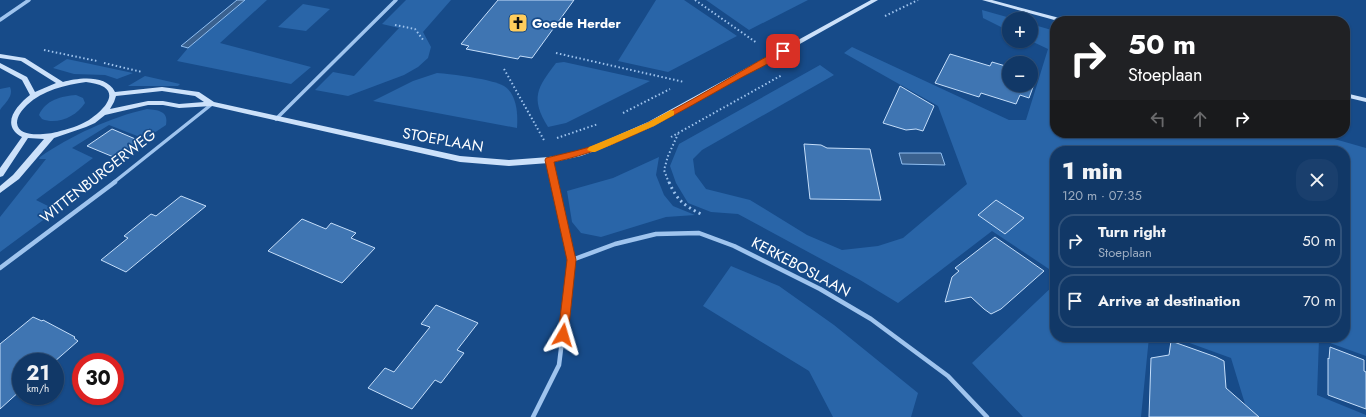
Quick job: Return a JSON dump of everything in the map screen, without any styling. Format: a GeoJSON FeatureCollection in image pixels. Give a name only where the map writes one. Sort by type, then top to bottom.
{"type":"FeatureCollection","features":[{"type":"Feature","properties":{"kind":"street"},"geometry":{"type":"LineString","coordinates":[[0,20],[29,0]]}},
{"type":"Feature","properties":{"kind":"street"},"geometry":{"type":"LineString","coordinates":[[276,119],[396,0]]}},
{"type":"Feature","properties":{"kind":"street","name":"STOEPLAAN"},"geometry":{"type":"LineString","coordinates":[[102,113],[148,103],[163,103],[179,106],[212,104],[460,159],[509,163],[549,160],[578,154],[608,144],[651,124],[875,0]]}},
{"type":"Feature","properties":{"kind":"street"},"geometry":{"type":"LineString","coordinates":[[985,0],[1050,17]]}},
{"type":"Feature","properties":{"kind":"street"},"geometry":{"type":"LineString","coordinates":[[0,56],[23,59],[62,84]]}},
{"type":"Feature","properties":{"kind":"street"},"geometry":{"type":"LineString","coordinates":[[0,65],[25,79],[34,96]]}},
{"type":"Feature","properties":{"kind":"street"},"geometry":{"type":"LineString","coordinates":[[80,81],[97,81],[110,88],[112,94],[112,100],[102,113],[80,128],[51,136],[26,136],[18,133],[12,123],[18,109],[34,96],[62,84],[80,81]]}},
{"type":"Feature","properties":{"kind":"street","name":"STOEPLAAN"},"geometry":{"type":"LineString","coordinates":[[112,94],[162,89],[197,94],[212,104]]}},
{"type":"Feature","properties":{"kind":"street"},"geometry":{"type":"LineString","coordinates":[[1350,96],[1366,100]]}},
{"type":"Feature","properties":{"kind":"street","name":"WITTENBURGERWEG"},"geometry":{"type":"LineString","coordinates":[[0,268],[80,209],[212,104]]}},
{"type":"Feature","properties":{"kind":"street"},"geometry":{"type":"LineString","coordinates":[[0,174],[26,136]]}},
{"type":"Feature","properties":{"kind":"street"},"geometry":{"type":"LineString","coordinates":[[0,190],[16,177],[51,136]]}},
{"type":"Feature","properties":{"kind":"street"},"geometry":{"type":"LineString","coordinates":[[533,417],[559,365],[572,260],[549,160]]}},
{"type":"Feature","properties":{"kind":"street","name":"KERKEBOSLAAN"},"geometry":{"type":"LineString","coordinates":[[572,260],[615,244],[656,234],[699,233],[734,246],[820,289],[871,319],[948,376],[987,417]]}},
{"type":"Feature","properties":{"kind":"path"},"geometry":{"type":"LineString","coordinates":[[695,0],[757,43],[750,46]]}},
{"type":"Feature","properties":{"kind":"path"},"geometry":{"type":"LineString","coordinates":[[375,21],[415,29],[424,41]]}},
{"type":"Feature","properties":{"kind":"path"},"geometry":{"type":"LineString","coordinates":[[39,48],[143,72]]}},
{"type":"Feature","properties":{"kind":"path"},"geometry":{"type":"LineString","coordinates":[[556,53],[684,82]]}},
{"type":"Feature","properties":{"kind":"path"},"geometry":{"type":"LineString","coordinates":[[504,69],[545,141]]}},
{"type":"Feature","properties":{"kind":"path"},"geometry":{"type":"LineString","coordinates":[[620,115],[691,79]]}},
{"type":"Feature","properties":{"kind":"path"},"geometry":{"type":"LineString","coordinates":[[552,139],[600,124]]}},
{"type":"Feature","properties":{"kind":"path"},"geometry":{"type":"LineString","coordinates":[[678,134],[668,156],[664,170],[668,183],[675,196],[686,207],[704,215]]}},
{"type":"Feature","properties":{"kind":"shaded area"},"geometry":{"type":"Polygon","coordinates":[[[237,0],[245,0],[188,48],[181,46],[237,0]]]}},
{"type":"Feature","properties":{"kind":"shaded area"},"geometry":{"type":"Polygon","coordinates":[[[245,0],[267,0],[220,43],[311,67],[291,84],[177,61],[188,48],[245,0]]]}},
{"type":"Feature","properties":{"kind":"shaded area"},"geometry":{"type":"Polygon","coordinates":[[[406,0],[451,0],[423,32],[431,47],[428,58],[418,67],[404,75],[348,96],[315,90],[333,72],[354,76],[399,28],[382,24],[406,0]]]}},
{"type":"Feature","properties":{"kind":"shaded area"},"geometry":{"type":"Polygon","coordinates":[[[656,0],[684,0],[737,36],[668,72],[618,61],[656,0]]]}},
{"type":"Feature","properties":{"kind":"shaded area"},"geometry":{"type":"Polygon","coordinates":[[[706,0],[808,0],[749,30],[706,0]]]}},
{"type":"Feature","properties":{"kind":"shaded area"},"geometry":{"type":"Polygon","coordinates":[[[303,4],[330,9],[306,31],[278,27],[303,4]]]}},
{"type":"Feature","properties":{"kind":"shaded area"},"geometry":{"type":"Polygon","coordinates":[[[982,10],[1002,16],[1002,28],[983,18],[982,10]]]}},
{"type":"Feature","properties":{"kind":"shaded area"},"geometry":{"type":"Polygon","coordinates":[[[1038,26],[1050,30],[1050,138],[1331,138],[1366,148],[1366,356],[1327,342],[1350,342],[1350,146],[1050,146],[1050,270],[992,231],[898,303],[860,280],[738,214],[711,212],[688,203],[676,183],[670,166],[679,144],[820,65],[834,75],[702,150],[693,159],[695,174],[706,189],[750,200],[807,235],[842,250],[878,246],[903,238],[967,184],[938,106],[844,53],[852,47],[1009,120],[1026,120],[1035,92],[1038,92],[1038,81],[1048,49],[1038,44],[1038,26]]]}},
{"type":"Feature","properties":{"kind":"shaded area"},"geometry":{"type":"Polygon","coordinates":[[[67,59],[133,73],[117,79],[105,75],[74,74],[53,68],[67,59]]]}},
{"type":"Feature","properties":{"kind":"shaded area"},"geometry":{"type":"Polygon","coordinates":[[[564,62],[650,81],[566,123],[548,127],[539,108],[538,94],[544,79],[556,63],[564,62]]]}},
{"type":"Feature","properties":{"kind":"shaded area"},"geometry":{"type":"Polygon","coordinates":[[[437,73],[481,79],[504,86],[512,94],[516,105],[517,128],[373,101],[413,81],[437,73]]]}},
{"type":"Feature","properties":{"kind":"shaded area"},"geometry":{"type":"Polygon","coordinates":[[[145,76],[180,84],[178,86],[128,86],[145,76]]]}},
{"type":"Feature","properties":{"kind":"shaded area"},"geometry":{"type":"Polygon","coordinates":[[[10,87],[10,96],[0,110],[0,89],[10,87]]]}},
{"type":"Feature","properties":{"kind":"shaded area"},"geometry":{"type":"Polygon","coordinates":[[[76,95],[83,98],[85,103],[71,116],[60,120],[48,121],[42,119],[39,115],[45,106],[50,102],[65,96],[76,95]]]}},
{"type":"Feature","properties":{"kind":"shaded area"},"geometry":{"type":"Polygon","coordinates":[[[147,109],[162,112],[166,117],[166,125],[145,139],[109,125],[72,148],[93,158],[36,200],[48,206],[47,208],[54,212],[0,252],[0,217],[46,159],[39,159],[40,157],[91,128],[133,112],[147,109]]]}},
{"type":"Feature","properties":{"kind":"shaded area"},"geometry":{"type":"Polygon","coordinates":[[[899,153],[941,153],[945,165],[902,164],[899,153]]]}},
{"type":"Feature","properties":{"kind":"shaded area"},"geometry":{"type":"Polygon","coordinates":[[[659,157],[656,175],[664,195],[673,206],[695,215],[666,217],[601,237],[581,233],[572,222],[567,191],[613,178],[659,157]]]}},
{"type":"Feature","properties":{"kind":"shaded area"},"geometry":{"type":"Polygon","coordinates":[[[731,266],[779,286],[834,325],[918,393],[911,417],[833,417],[809,371],[703,306],[731,266]]]}},
{"type":"Feature","properties":{"kind":"shaded area"},"geometry":{"type":"Polygon","coordinates":[[[1050,289],[1050,342],[1148,342],[1141,417],[1023,417],[972,363],[1050,289]]]}},
{"type":"Feature","properties":{"kind":"shaded area"},"geometry":{"type":"Polygon","coordinates":[[[1187,342],[1319,342],[1317,395],[1366,415],[1366,417],[1249,417],[1231,358],[1187,342]]]}},
{"type":"Feature","properties":{"kind":"building","name":"Goede Herder"},"geometry":{"type":"Polygon","coordinates":[[[498,0],[574,0],[532,58],[520,56],[518,59],[466,49],[469,46],[461,44],[498,0]]]}},
{"type":"Feature","properties":{"kind":"building"},"geometry":{"type":"Polygon","coordinates":[[[950,54],[990,66],[992,62],[1002,65],[1002,92],[1031,92],[1029,98],[1020,95],[1016,104],[981,93],[979,97],[935,83],[950,54]]]}},
{"type":"Feature","properties":{"kind":"building"},"geometry":{"type":"Polygon","coordinates":[[[900,86],[934,106],[923,131],[916,129],[906,130],[883,123],[900,86]]]}},
{"type":"Feature","properties":{"kind":"building"},"geometry":{"type":"Polygon","coordinates":[[[112,129],[140,141],[116,158],[87,146],[112,129]]]}},
{"type":"Feature","properties":{"kind":"building"},"geometry":{"type":"Polygon","coordinates":[[[804,144],[821,145],[827,148],[870,149],[881,200],[810,199],[804,144]]]}},
{"type":"Feature","properties":{"kind":"building"},"geometry":{"type":"Polygon","coordinates":[[[181,196],[206,206],[126,272],[101,260],[128,238],[124,236],[151,214],[156,216],[181,196]]]}},
{"type":"Feature","properties":{"kind":"building"},"geometry":{"type":"Polygon","coordinates":[[[996,200],[1024,218],[1005,234],[978,215],[996,200]]]}},
{"type":"Feature","properties":{"kind":"building"},"geometry":{"type":"Polygon","coordinates":[[[302,219],[326,229],[331,223],[356,233],[351,238],[375,248],[342,283],[268,251],[302,219]]]}},
{"type":"Feature","properties":{"kind":"building"},"geometry":{"type":"Polygon","coordinates":[[[995,237],[1044,271],[1001,309],[991,314],[971,297],[945,302],[952,277],[959,271],[955,268],[995,237]]]}},
{"type":"Feature","properties":{"kind":"building"},"geometry":{"type":"Polygon","coordinates":[[[436,305],[478,323],[457,350],[464,353],[441,383],[435,380],[412,409],[368,388],[385,368],[394,372],[430,327],[421,324],[436,305]]]}},
{"type":"Feature","properties":{"kind":"building"},"geometry":{"type":"Polygon","coordinates":[[[33,317],[42,321],[43,320],[75,337],[74,338],[78,341],[64,353],[12,353],[12,398],[0,409],[0,344],[33,317]]]}},
{"type":"Feature","properties":{"kind":"building"},"geometry":{"type":"Polygon","coordinates":[[[1171,342],[1174,342],[1224,361],[1226,388],[1259,417],[1149,417],[1151,358],[1169,355],[1171,342]]]}},
{"type":"Feature","properties":{"kind":"building"},"geometry":{"type":"Polygon","coordinates":[[[1330,347],[1364,360],[1364,371],[1366,372],[1366,409],[1328,395],[1328,358],[1329,359],[1330,347]]]}},
{"type":"Feature","properties":{"kind":"slow traffic"},"geometry":{"type":"LineString","coordinates":[[592,150],[651,124],[671,113]]}},
{"type":"Feature","properties":{"kind":"place","name":"Goede Herder"},"geometry":{"type":"Point","coordinates":[518,23]}},
{"type":"Feature","properties":{"kind":"route"},"geometry":{"type":"LineString","coordinates":[[563,335],[572,260],[549,160],[578,154],[608,144],[651,124],[783,51]]}}]}
